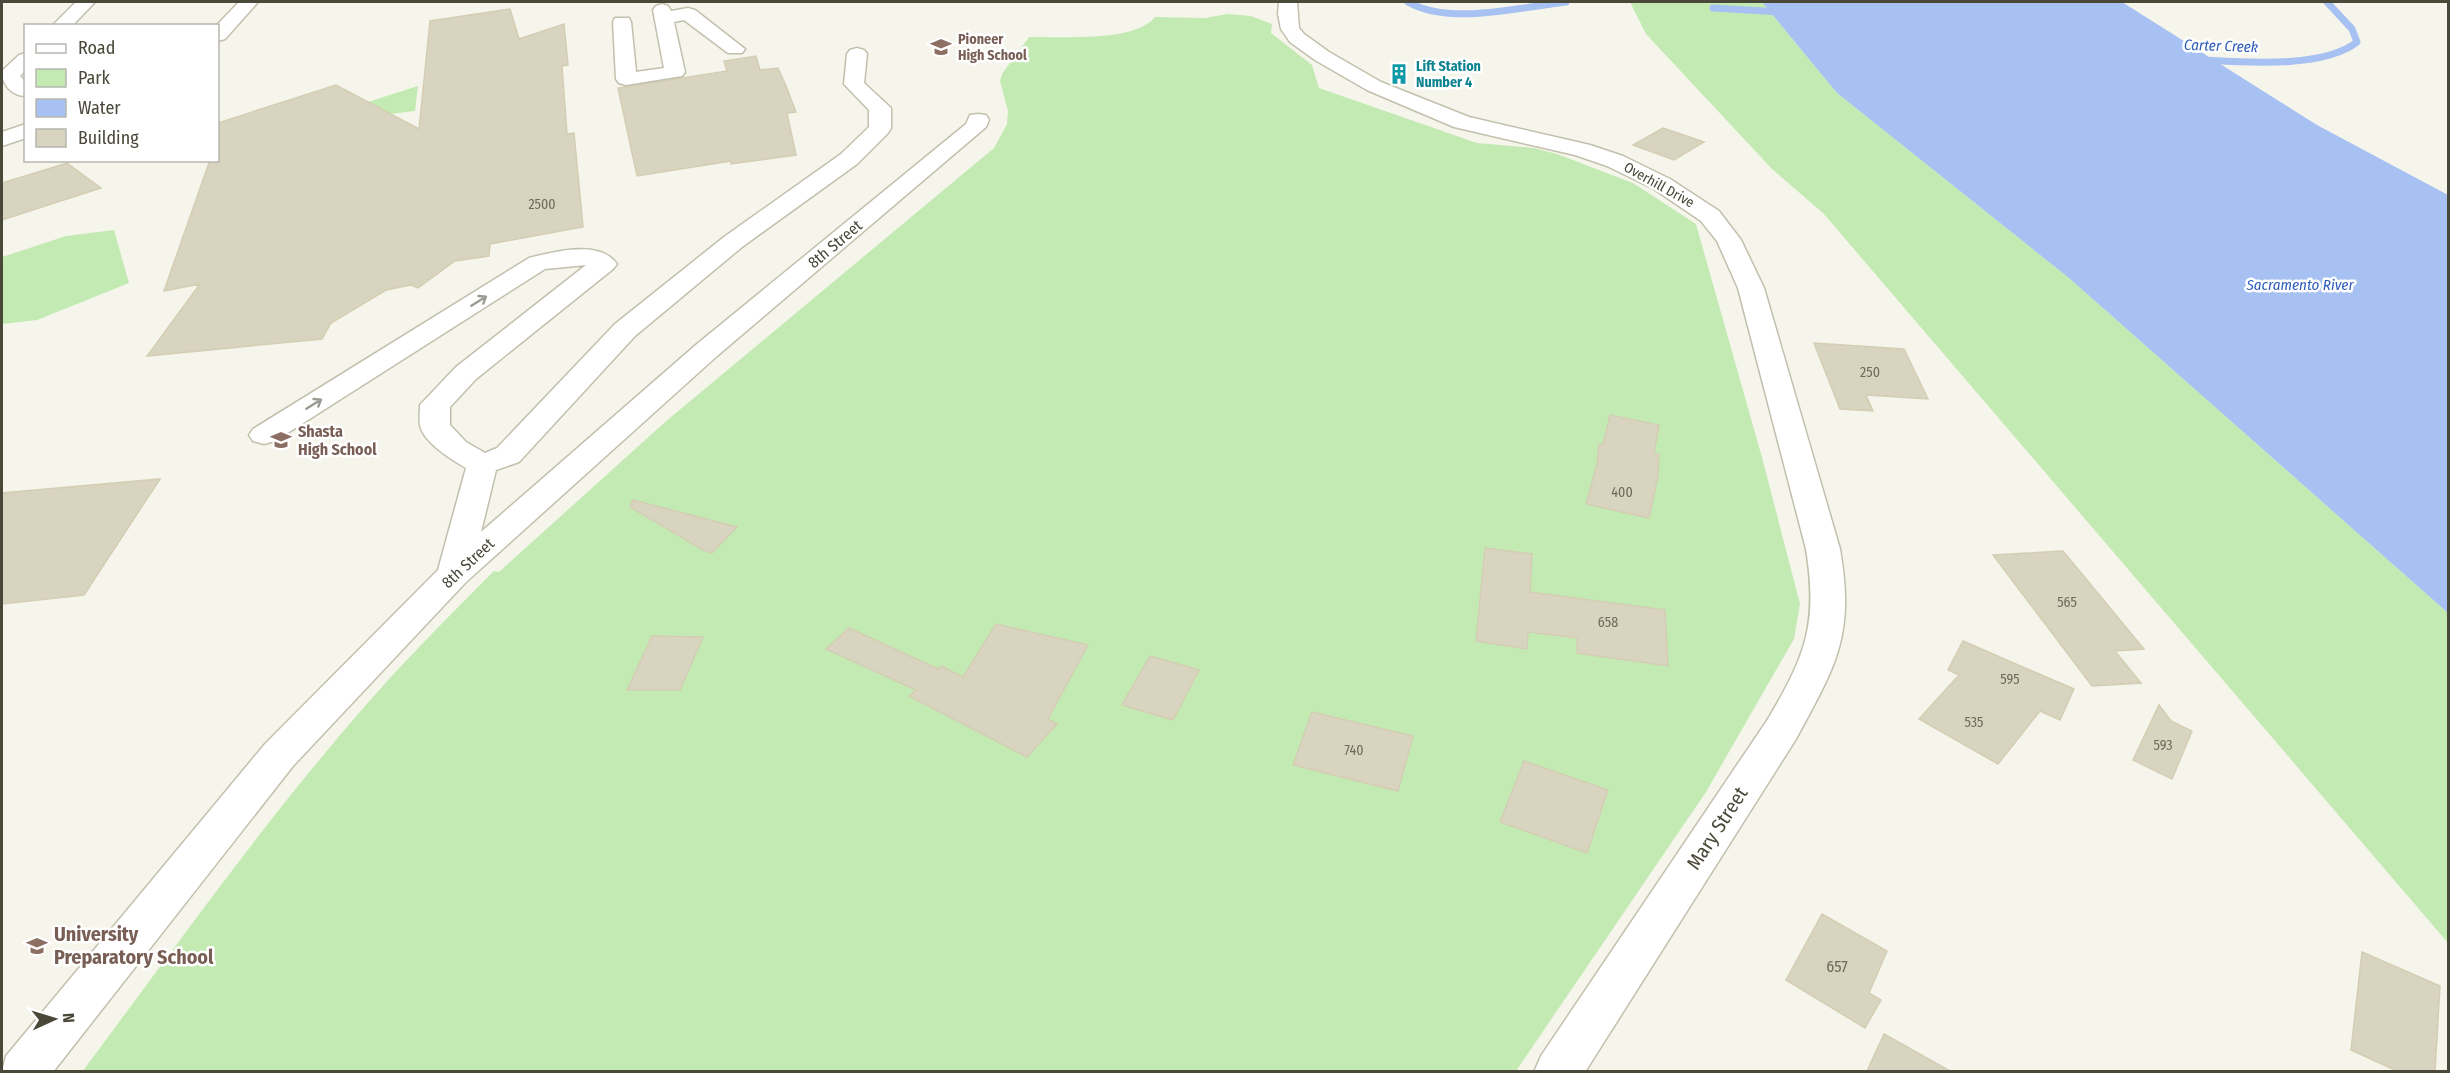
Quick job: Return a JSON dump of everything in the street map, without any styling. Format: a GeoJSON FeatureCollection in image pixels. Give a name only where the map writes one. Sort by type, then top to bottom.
{"type":"FeatureCollection","features":[{"type":"Feature","properties":{"kind":"street"},"geometry":{"type":"LineString","coordinates":[[63,24],[86,2]]}},
{"type":"Feature","properties":{"kind":"street"},"geometry":{"type":"LineString","coordinates":[[219,34],[249,2]]}},
{"type":"Feature","properties":{"kind":"street","name":"Overhill Drive"},"geometry":{"type":"LineString","coordinates":[[1288,2],[1287,14],[1290,28],[1297,38],[1322,56],[1374,86],[1462,122],[1567,146],[1615,161],[1662,184],[1710,216],[1729,240],[1751,288],[1827,568]]}},
{"type":"Feature","properties":{"kind":"street"},"geometry":{"type":"LineString","coordinates":[[622,22],[627,79],[675,72],[663,14],[688,14],[735,49]]}},
{"type":"Feature","properties":{"kind":"street"},"geometry":{"type":"LineString","coordinates":[[264,435],[538,263],[568,258],[595,257],[604,264],[466,373],[435,405],[435,427],[456,449],[482,464],[508,455],[625,330],[732,242],[849,159],[880,128],[880,108],[854,84],[857,54]]}},
{"type":"Feature","properties":{"kind":"street"},"geometry":{"type":"LineString","coordinates":[[16,92],[9,75],[24,61]]}},
{"type":"Feature","properties":{"kind":"street","name":"8th Street"},"geometry":{"type":"LineString","coordinates":[[23,1071],[279,755],[454,574],[707,350],[966,135],[975,127],[978,120]]}},
{"type":"Feature","properties":{"kind":"street"},"geometry":{"type":"LineString","coordinates":[[2,140],[24,131]]}},
{"type":"Feature","properties":{"kind":"street"},"geometry":{"type":"LineString","coordinates":[[454,574],[482,464]]}},
{"type":"Feature","properties":{"kind":"street","name":"Mary Street"},"geometry":{"type":"LineString","coordinates":[[1558,1071],[1782,729],[1811,676],[1825,644],[1830,615],[1827,568]]}},
{"type":"Feature","properties":{"kind":"green space"},"geometry":{"type":"Polygon","coordinates":[[[1630,2],[1762,2],[1837,93],[2069,278],[2448,613],[2448,943],[1823,213],[1772,169],[1646,34],[1630,2]]]}},
{"type":"Feature","properties":{"kind":"green space"},"geometry":{"type":"Polygon","coordinates":[[[1228,14],[1251,16],[1272,24],[1271,33],[1312,65],[1319,88],[1477,143],[1534,148],[1557,154],[1633,183],[1696,224],[1763,461],[1800,604],[1794,639],[1706,792],[1516,1071],[82,1072],[218,889],[322,756],[375,695],[459,606],[494,571],[499,572],[665,422],[994,148],[1007,124],[1008,111],[1000,81],[1002,74],[1029,37],[1115,34],[1131,31],[1145,25],[1155,17],[1205,18],[1228,14]]]}},
{"type":"Feature","properties":{"kind":"green space"},"geometry":{"type":"Polygon","coordinates":[[[418,86],[415,111],[391,114],[368,102],[418,86]]]}},
{"type":"Feature","properties":{"kind":"green space"},"geometry":{"type":"Polygon","coordinates":[[[114,230],[129,283],[37,320],[2,324],[2,257],[66,236],[114,230]]]}},
{"type":"Feature","properties":{"kind":"water","name":"Sacramento River"},"geometry":{"type":"Polygon","coordinates":[[[1762,2],[2122,2],[2317,125],[2448,195],[2448,613],[2069,278],[1837,93],[1762,2]]]}},
{"type":"Feature","properties":{"kind":"building"},"geometry":{"type":"Polygon","coordinates":[[[510,9],[519,39],[564,24],[568,65],[562,66],[567,134],[574,133],[583,227],[490,244],[489,256],[455,261],[418,288],[411,285],[386,290],[331,323],[322,339],[147,356],[200,284],[164,291],[209,162],[219,162],[219,123],[336,85],[419,129],[430,21],[510,9]]]}},
{"type":"Feature","properties":{"kind":"building"},"geometry":{"type":"Polygon","coordinates":[[[756,56],[760,70],[778,68],[786,86],[796,112],[787,113],[796,155],[731,164],[731,161],[637,176],[618,88],[727,71],[724,61],[756,56]]]}},
{"type":"Feature","properties":{"kind":"building"},"geometry":{"type":"Polygon","coordinates":[[[1663,128],[1704,142],[1674,160],[1633,145],[1663,128]]]}},
{"type":"Feature","properties":{"kind":"building"},"geometry":{"type":"Polygon","coordinates":[[[67,163],[101,188],[2,220],[2,183],[67,163]]]}},
{"type":"Feature","properties":{"kind":"building"},"geometry":{"type":"Polygon","coordinates":[[[1814,343],[1904,349],[1928,399],[1866,395],[1873,411],[1840,409],[1814,343]]]}},
{"type":"Feature","properties":{"kind":"building"},"geometry":{"type":"Polygon","coordinates":[[[1610,415],[1659,425],[1654,453],[1659,454],[1658,476],[1649,518],[1586,504],[1597,464],[1599,444],[1603,445],[1610,415]]]}},
{"type":"Feature","properties":{"kind":"building"},"geometry":{"type":"Polygon","coordinates":[[[160,479],[84,595],[2,604],[2,493],[160,479]]]}},
{"type":"Feature","properties":{"kind":"building"},"geometry":{"type":"Polygon","coordinates":[[[633,500],[737,527],[712,553],[630,507],[633,500]]]}},
{"type":"Feature","properties":{"kind":"building"},"geometry":{"type":"Polygon","coordinates":[[[1485,548],[1532,554],[1530,592],[1665,610],[1668,666],[1577,653],[1577,638],[1528,632],[1527,649],[1476,641],[1485,548]]]}},
{"type":"Feature","properties":{"kind":"building"},"geometry":{"type":"Polygon","coordinates":[[[2063,551],[2144,649],[2115,651],[2141,683],[2092,686],[1993,555],[2063,551]]]}},
{"type":"Feature","properties":{"kind":"building"},"geometry":{"type":"Polygon","coordinates":[[[996,624],[1088,645],[1048,719],[1057,724],[1027,757],[909,696],[916,690],[826,649],[849,628],[938,669],[941,666],[963,677],[996,624]]]}},
{"type":"Feature","properties":{"kind":"building"},"geometry":{"type":"Polygon","coordinates":[[[652,636],[703,637],[680,690],[627,690],[652,636]]]}},
{"type":"Feature","properties":{"kind":"building"},"geometry":{"type":"Polygon","coordinates":[[[1963,641],[2074,689],[2060,720],[2040,711],[1998,764],[1919,719],[1959,675],[1948,670],[1963,641]]]}},
{"type":"Feature","properties":{"kind":"building"},"geometry":{"type":"Polygon","coordinates":[[[1150,656],[1199,670],[1173,720],[1122,705],[1150,656]]]}},
{"type":"Feature","properties":{"kind":"building"},"geometry":{"type":"Polygon","coordinates":[[[2159,705],[2171,721],[2192,731],[2172,779],[2133,760],[2159,705]]]}},
{"type":"Feature","properties":{"kind":"building"},"geometry":{"type":"Polygon","coordinates":[[[1312,712],[1413,736],[1398,791],[1293,765],[1312,712]]]}},
{"type":"Feature","properties":{"kind":"building"},"geometry":{"type":"Polygon","coordinates":[[[1524,761],[1608,790],[1587,853],[1500,822],[1524,761]]]}},
{"type":"Feature","properties":{"kind":"building"},"geometry":{"type":"Polygon","coordinates":[[[1822,914],[1887,951],[1869,993],[1881,1000],[1865,1028],[1786,980],[1822,914]]]}},
{"type":"Feature","properties":{"kind":"building"},"geometry":{"type":"Polygon","coordinates":[[[2362,952],[2440,986],[2435,1071],[2397,1071],[2351,1050],[2362,952]]]}},
{"type":"Feature","properties":{"kind":"building"},"geometry":{"type":"Polygon","coordinates":[[[1884,1034],[1950,1071],[1867,1071],[1884,1034]]]}},
{"type":"Feature","properties":{"kind":"waterway"},"geometry":{"type":"LineString","coordinates":[[1408,2],[1425,9],[1464,14],[1507,11],[1566,2]]}},
{"type":"Feature","properties":{"kind":"waterway","name":"Carter Creek"},"geometry":{"type":"LineString","coordinates":[[2200,60],[2282,62],[2304,60],[2342,51],[2357,42],[2352,29],[2327,2]]}},
{"type":"Feature","properties":{"kind":"waterway"},"geometry":{"type":"LineString","coordinates":[[1713,8],[1782,12]]}},
{"type":"Feature","properties":{"kind":"place","name":"Pioneer High School"},"geometry":{"type":"Point","coordinates":[941,47]}},
{"type":"Feature","properties":{"kind":"place","name":"Lift Station Number 4"},"geometry":{"type":"Point","coordinates":[1399,74]}},
{"type":"Feature","properties":{"kind":"place","name":"Shasta High School"},"geometry":{"type":"Point","coordinates":[281,440]}},
{"type":"Feature","properties":{"kind":"place","name":"University Preparatory School"},"geometry":{"type":"Point","coordinates":[37,946]}}]}
